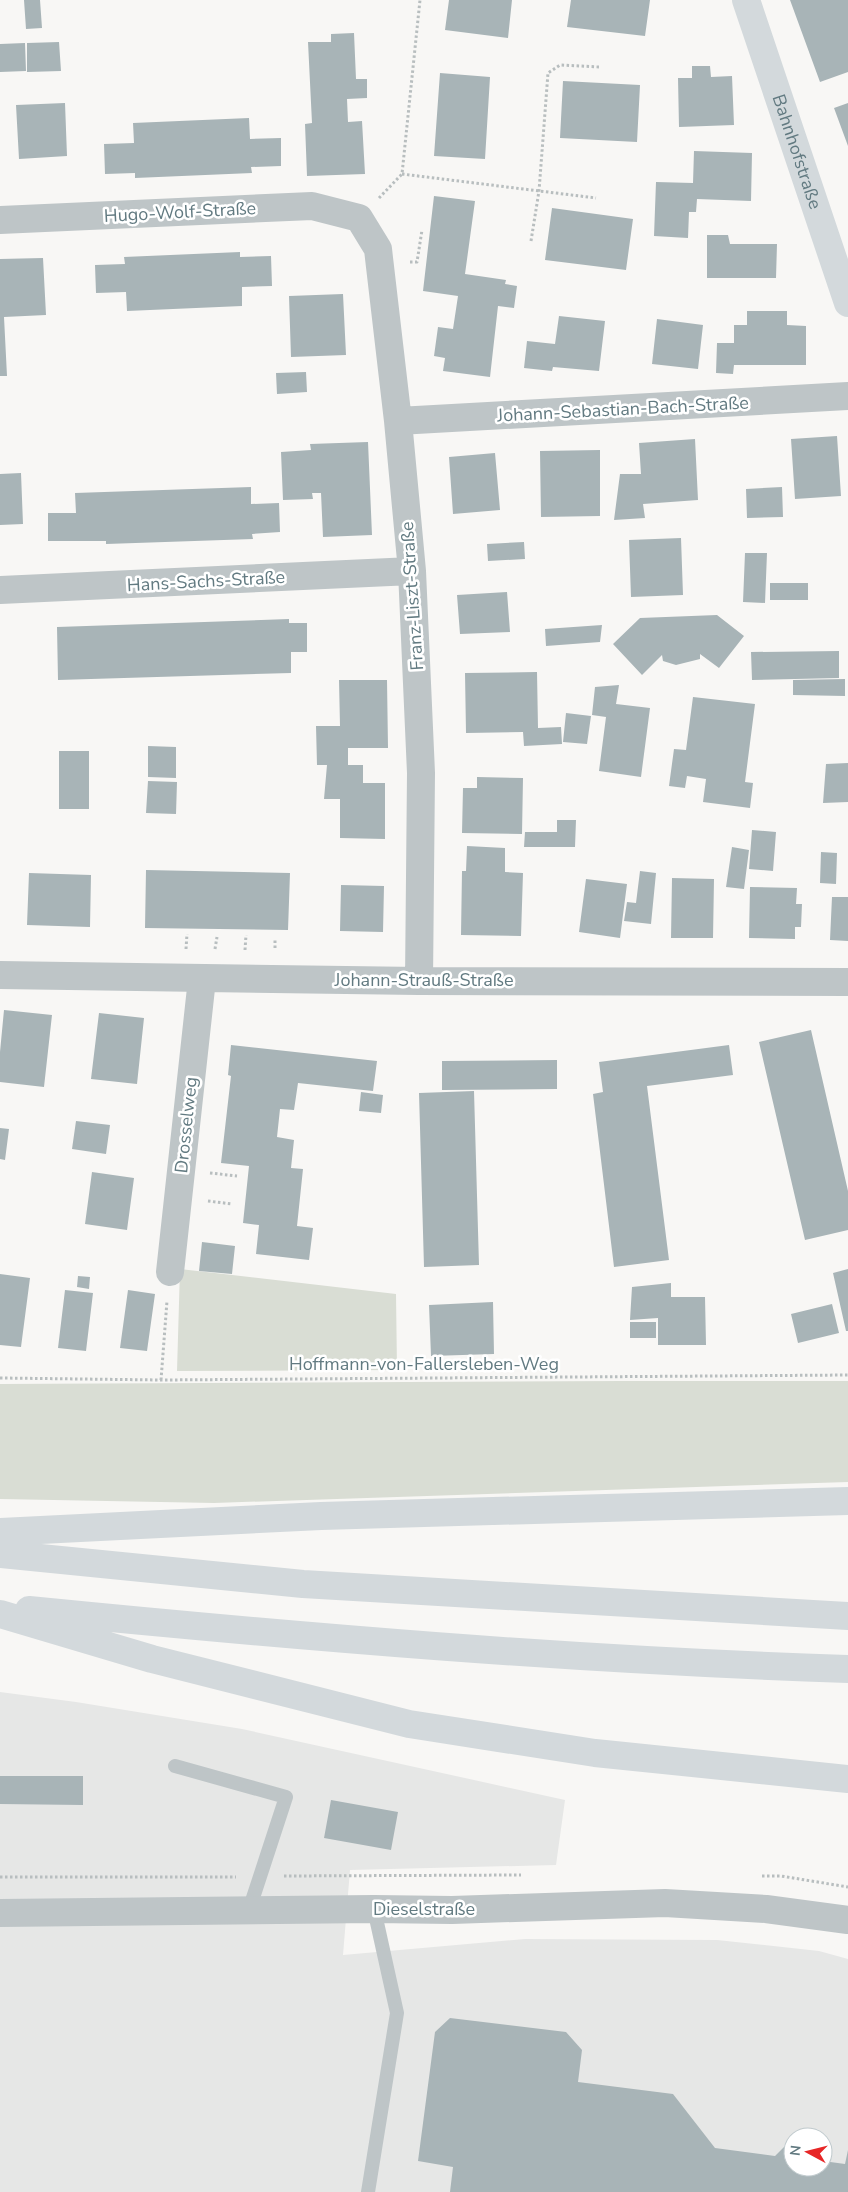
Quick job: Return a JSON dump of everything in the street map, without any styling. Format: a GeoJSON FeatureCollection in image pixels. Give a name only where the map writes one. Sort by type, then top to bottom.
{"type":"FeatureCollection","features":[{"type":"Feature","properties":{"kind":"main road","name":"Bahnhofstraße"},"geometry":{"type":"LineString","coordinates":[[746,0],[848,303]]}},
{"type":"Feature","properties":{"kind":"main road"},"geometry":{"type":"LineString","coordinates":[[0,1532],[321,1516],[848,1501]]}},
{"type":"Feature","properties":{"kind":"main road"},"geometry":{"type":"LineString","coordinates":[[0,1554],[313,1585],[848,1616]]}},
{"type":"Feature","properties":{"kind":"main road"},"geometry":{"type":"LineString","coordinates":[[0,1607],[311,1636],[647,1659],[848,1669]]}},
{"type":"Feature","properties":{"kind":"main road"},"geometry":{"type":"LineString","coordinates":[[0,1614],[152,1659],[409,1724],[595,1753],[848,1779]]}},
{"type":"Feature","properties":{"kind":"street","name":"Hugo-Wolf-Straße"},"geometry":{"type":"LineString","coordinates":[[0,220],[312,206],[359,218]]}},
{"type":"Feature","properties":{"kind":"street","name":"Franz-Liszt-Straße"},"geometry":{"type":"LineString","coordinates":[[359,218],[378,249],[398,421],[412,571],[421,773],[419,981]]}},
{"type":"Feature","properties":{"kind":"street","name":"Johann-Sebastian-Bach-Straße"},"geometry":{"type":"LineString","coordinates":[[398,421],[848,396]]}},
{"type":"Feature","properties":{"kind":"street","name":"Hans-Sachs-Straße"},"geometry":{"type":"LineString","coordinates":[[0,590],[412,571]]}},
{"type":"Feature","properties":{"kind":"street","name":"Johann-Strauß-Straße"},"geometry":{"type":"LineString","coordinates":[[0,975],[419,981],[848,982]]}},
{"type":"Feature","properties":{"kind":"street","name":"Drosselweg"},"geometry":{"type":"LineString","coordinates":[[170,1272],[202,979]]}},
{"type":"Feature","properties":{"kind":"street","name":"Dieselstraße"},"geometry":{"type":"LineString","coordinates":[[0,1913],[374,1909],[452,1910],[665,1903],[766,1909],[848,1920]]}},
{"type":"Feature","properties":{"kind":"lane"},"geometry":{"type":"LineString","coordinates":[[175,1766],[286,1797],[249,1910]]}},
{"type":"Feature","properties":{"kind":"lane"},"geometry":{"type":"LineString","coordinates":[[368,2192],[397,2013],[374,1909]]}},
{"type":"Feature","properties":{"kind":"path"},"geometry":{"type":"LineString","coordinates":[[420,0],[402,174],[596,198]]}},
{"type":"Feature","properties":{"kind":"path"},"geometry":{"type":"LineString","coordinates":[[531,241],[539,191],[548,73],[560,65],[598,67]]}},
{"type":"Feature","properties":{"kind":"path"},"geometry":{"type":"LineString","coordinates":[[161,1380],[170,1272]]}},
{"type":"Feature","properties":{"kind":"path","name":"Hoffmann-von-Fallersleben-Weg"},"geometry":{"type":"LineString","coordinates":[[0,1378],[161,1380],[848,1376]]}},
{"type":"Feature","properties":{"kind":"path"},"geometry":{"type":"LineString","coordinates":[[0,1877],[523,1875]]}},
{"type":"Feature","properties":{"kind":"path"},"geometry":{"type":"LineString","coordinates":[[761,1876],[781,1876],[848,1886]]}},
{"type":"Feature","properties":{"kind":"shaded area"},"geometry":{"type":"Polygon","coordinates":[[[180,1269],[396,1294],[397,1370],[177,1371],[180,1269]]]}},
{"type":"Feature","properties":{"kind":"shaded area"},"geometry":{"type":"Polygon","coordinates":[[[848,1381],[848,1482],[214,1503],[0,1499],[0,1384],[848,1381]]]}},
{"type":"Feature","properties":{"kind":"shaded area"},"geometry":{"type":"Polygon","coordinates":[[[0,1692],[76,1702],[242,1729],[565,1800],[556,1865],[350,1870],[343,1955],[525,1939],[717,1940],[819,1951],[848,1959],[848,2192],[0,2192],[0,1692]]]}},
{"type":"Feature","properties":{"kind":"building"},"geometry":{"type":"Polygon","coordinates":[[[24,0],[40,0],[42,28],[26,29],[24,0]]]}},
{"type":"Feature","properties":{"kind":"building"},"geometry":{"type":"Polygon","coordinates":[[[449,0],[512,0],[508,38],[445,30],[449,0]]]}},
{"type":"Feature","properties":{"kind":"building"},"geometry":{"type":"Polygon","coordinates":[[[571,0],[650,0],[645,36],[567,27],[571,0]]]}},
{"type":"Feature","properties":{"kind":"building"},"geometry":{"type":"Polygon","coordinates":[[[790,0],[848,0],[848,72],[820,82],[790,0]]]}},
{"type":"Feature","properties":{"kind":"building"},"geometry":{"type":"Polygon","coordinates":[[[354,33],[356,79],[367,79],[367,98],[347,99],[348,122],[362,121],[365,174],[307,176],[305,124],[312,123],[308,42],[331,42],[331,34],[354,33]]]}},
{"type":"Feature","properties":{"kind":"building"},"geometry":{"type":"Polygon","coordinates":[[[59,42],[61,71],[27,72],[27,43],[59,42]]]}},
{"type":"Feature","properties":{"kind":"building"},"geometry":{"type":"Polygon","coordinates":[[[25,43],[26,71],[0,72],[0,44],[25,43]]]}},
{"type":"Feature","properties":{"kind":"building"},"geometry":{"type":"Polygon","coordinates":[[[692,66],[710,66],[711,77],[732,76],[734,125],[679,127],[678,78],[692,78],[692,66]]]}},
{"type":"Feature","properties":{"kind":"building"},"geometry":{"type":"Polygon","coordinates":[[[440,73],[490,77],[485,159],[434,156],[440,73]]]}},
{"type":"Feature","properties":{"kind":"building"},"geometry":{"type":"Polygon","coordinates":[[[563,81],[640,85],[637,142],[560,138],[563,81]]]}},
{"type":"Feature","properties":{"kind":"building"},"geometry":{"type":"Polygon","coordinates":[[[65,103],[67,156],[19,159],[16,105],[65,103]]]}},
{"type":"Feature","properties":{"kind":"building"},"geometry":{"type":"Polygon","coordinates":[[[848,103],[848,146],[834,108],[848,103]]]}},
{"type":"Feature","properties":{"kind":"building"},"geometry":{"type":"Polygon","coordinates":[[[249,118],[250,139],[281,138],[281,166],[251,167],[252,173],[135,178],[135,173],[105,174],[104,144],[134,143],[133,123],[249,118]]]}},
{"type":"Feature","properties":{"kind":"building"},"geometry":{"type":"Polygon","coordinates":[[[694,151],[752,153],[751,201],[697,199],[696,212],[689,212],[688,238],[654,236],[656,182],[693,183],[694,151]]]}},
{"type":"Feature","properties":{"kind":"building"},"geometry":{"type":"Polygon","coordinates":[[[434,196],[475,201],[465,274],[506,280],[505,284],[517,286],[514,308],[498,306],[490,377],[443,371],[445,358],[434,356],[438,327],[453,329],[458,296],[423,291],[434,196]]]}},
{"type":"Feature","properties":{"kind":"building"},"geometry":{"type":"Polygon","coordinates":[[[552,208],[633,219],[626,270],[545,260],[552,208]]]}},
{"type":"Feature","properties":{"kind":"building"},"geometry":{"type":"Polygon","coordinates":[[[707,235],[728,235],[730,244],[777,244],[776,278],[707,278],[707,235]]]}},
{"type":"Feature","properties":{"kind":"building"},"geometry":{"type":"Polygon","coordinates":[[[240,252],[240,257],[271,256],[272,286],[242,287],[242,306],[127,311],[126,292],[96,293],[95,265],[125,264],[124,257],[240,252]]]}},
{"type":"Feature","properties":{"kind":"building"},"geometry":{"type":"Polygon","coordinates":[[[43,258],[46,315],[4,317],[7,376],[0,376],[0,259],[43,258]]]}},
{"type":"Feature","properties":{"kind":"building"},"geometry":{"type":"Polygon","coordinates":[[[343,294],[346,355],[291,357],[289,296],[343,294]]]}},
{"type":"Feature","properties":{"kind":"building"},"geometry":{"type":"Polygon","coordinates":[[[747,311],[787,311],[787,325],[806,326],[806,365],[734,365],[733,374],[716,373],[717,343],[734,343],[734,325],[747,325],[747,311]]]}},
{"type":"Feature","properties":{"kind":"building"},"geometry":{"type":"Polygon","coordinates":[[[559,316],[605,321],[599,371],[553,367],[552,371],[524,368],[527,341],[555,344],[559,316]]]}},
{"type":"Feature","properties":{"kind":"building"},"geometry":{"type":"Polygon","coordinates":[[[657,319],[703,325],[698,369],[652,364],[657,319]]]}},
{"type":"Feature","properties":{"kind":"building"},"geometry":{"type":"Polygon","coordinates":[[[306,372],[307,392],[277,394],[276,373],[306,372]]]}},
{"type":"Feature","properties":{"kind":"building"},"geometry":{"type":"Polygon","coordinates":[[[837,436],[841,496],[795,499],[791,439],[837,436]]]}},
{"type":"Feature","properties":{"kind":"building"},"geometry":{"type":"Polygon","coordinates":[[[695,439],[698,500],[643,504],[645,518],[614,520],[620,474],[641,474],[639,443],[695,439]]]}},
{"type":"Feature","properties":{"kind":"building"},"geometry":{"type":"Polygon","coordinates":[[[368,442],[372,535],[323,537],[321,493],[312,493],[313,499],[283,500],[281,452],[311,450],[310,444],[368,442]]]}},
{"type":"Feature","properties":{"kind":"building"},"geometry":{"type":"Polygon","coordinates":[[[600,450],[600,516],[541,517],[540,451],[600,450]]]}},
{"type":"Feature","properties":{"kind":"building"},"geometry":{"type":"Polygon","coordinates":[[[495,453],[500,510],[453,514],[449,457],[495,453]]]}},
{"type":"Feature","properties":{"kind":"building"},"geometry":{"type":"Polygon","coordinates":[[[21,473],[23,524],[0,525],[0,474],[21,473]]]}},
{"type":"Feature","properties":{"kind":"building"},"geometry":{"type":"Polygon","coordinates":[[[251,487],[251,504],[279,503],[280,532],[252,534],[253,539],[106,544],[106,541],[48,541],[48,513],[76,513],[75,493],[251,487]]]}},
{"type":"Feature","properties":{"kind":"building"},"geometry":{"type":"Polygon","coordinates":[[[782,487],[783,517],[747,518],[746,489],[782,487]]]}},
{"type":"Feature","properties":{"kind":"building"},"geometry":{"type":"Polygon","coordinates":[[[681,538],[683,595],[631,597],[629,540],[681,538]]]}},
{"type":"Feature","properties":{"kind":"building"},"geometry":{"type":"Polygon","coordinates":[[[524,542],[525,559],[488,561],[487,544],[524,542]]]}},
{"type":"Feature","properties":{"kind":"building"},"geometry":{"type":"Polygon","coordinates":[[[745,553],[767,553],[765,603],[743,602],[745,553]]]}},
{"type":"Feature","properties":{"kind":"building"},"geometry":{"type":"Polygon","coordinates":[[[770,583],[808,583],[808,600],[770,600],[770,583]]]}},
{"type":"Feature","properties":{"kind":"building"},"geometry":{"type":"Polygon","coordinates":[[[507,592],[510,632],[460,634],[457,595],[507,592]]]}},
{"type":"Feature","properties":{"kind":"building"},"geometry":{"type":"Polygon","coordinates":[[[717,615],[744,636],[719,668],[700,654],[700,659],[676,665],[663,661],[662,655],[642,675],[613,644],[640,618],[717,615]]]}},
{"type":"Feature","properties":{"kind":"building"},"geometry":{"type":"Polygon","coordinates":[[[289,619],[289,623],[307,623],[307,652],[291,652],[291,673],[58,680],[57,627],[289,619]]]}},
{"type":"Feature","properties":{"kind":"building"},"geometry":{"type":"Polygon","coordinates":[[[602,625],[600,642],[546,646],[545,629],[602,625]]]}},
{"type":"Feature","properties":{"kind":"building"},"geometry":{"type":"Polygon","coordinates":[[[839,651],[839,678],[752,680],[751,652],[839,651]]]}},
{"type":"Feature","properties":{"kind":"building"},"geometry":{"type":"Polygon","coordinates":[[[537,672],[538,728],[561,727],[562,744],[524,746],[523,732],[466,733],[465,673],[537,672]]]}},
{"type":"Feature","properties":{"kind":"building"},"geometry":{"type":"Polygon","coordinates":[[[845,679],[845,696],[793,695],[793,680],[845,679]]]}},
{"type":"Feature","properties":{"kind":"building"},"geometry":{"type":"Polygon","coordinates":[[[339,680],[387,680],[388,748],[348,748],[348,765],[363,765],[363,783],[385,783],[385,839],[340,838],[340,799],[324,799],[327,765],[317,765],[316,726],[340,726],[339,680]]]}},
{"type":"Feature","properties":{"kind":"building"},"geometry":{"type":"Polygon","coordinates":[[[619,685],[616,704],[650,708],[641,777],[599,771],[606,717],[592,715],[595,687],[619,685]]]}},
{"type":"Feature","properties":{"kind":"building"},"geometry":{"type":"Polygon","coordinates":[[[693,697],[755,704],[745,782],[753,783],[750,808],[703,802],[706,779],[687,776],[685,788],[669,786],[674,749],[686,750],[693,697]]]}},
{"type":"Feature","properties":{"kind":"building"},"geometry":{"type":"Polygon","coordinates":[[[566,713],[591,716],[587,744],[563,742],[566,713]]]}},
{"type":"Feature","properties":{"kind":"building"},"geometry":{"type":"Polygon","coordinates":[[[148,746],[176,747],[176,778],[148,777],[148,746]]]}},
{"type":"Feature","properties":{"kind":"building"},"geometry":{"type":"Polygon","coordinates":[[[59,751],[89,751],[89,809],[59,809],[59,751]]]}},
{"type":"Feature","properties":{"kind":"building"},"geometry":{"type":"Polygon","coordinates":[[[848,763],[848,802],[823,803],[826,764],[848,763]]]}},
{"type":"Feature","properties":{"kind":"building"},"geometry":{"type":"Polygon","coordinates":[[[477,777],[523,778],[522,834],[462,833],[463,788],[477,788],[477,777]]]}},
{"type":"Feature","properties":{"kind":"building"},"geometry":{"type":"Polygon","coordinates":[[[148,781],[177,782],[176,814],[146,813],[148,781]]]}},
{"type":"Feature","properties":{"kind":"building"},"geometry":{"type":"Polygon","coordinates":[[[557,820],[576,820],[575,847],[524,847],[525,832],[557,832],[557,820]]]}},
{"type":"Feature","properties":{"kind":"building"},"geometry":{"type":"Polygon","coordinates":[[[752,830],[776,832],[773,871],[749,869],[752,830]]]}},
{"type":"Feature","properties":{"kind":"building"},"geometry":{"type":"Polygon","coordinates":[[[467,846],[505,848],[505,872],[523,873],[521,936],[461,935],[462,871],[466,871],[467,846]]]}},
{"type":"Feature","properties":{"kind":"building"},"geometry":{"type":"Polygon","coordinates":[[[732,847],[749,850],[744,889],[726,887],[732,847]]]}},
{"type":"Feature","properties":{"kind":"building"},"geometry":{"type":"Polygon","coordinates":[[[821,852],[837,853],[836,884],[820,883],[821,852]]]}},
{"type":"Feature","properties":{"kind":"building"},"geometry":{"type":"Polygon","coordinates":[[[146,870],[290,873],[288,930],[145,928],[146,870]]]}},
{"type":"Feature","properties":{"kind":"building"},"geometry":{"type":"Polygon","coordinates":[[[640,871],[656,873],[651,924],[624,921],[627,902],[636,903],[640,871]]]}},
{"type":"Feature","properties":{"kind":"building"},"geometry":{"type":"Polygon","coordinates":[[[29,873],[91,875],[90,927],[27,925],[29,873]]]}},
{"type":"Feature","properties":{"kind":"building"},"geometry":{"type":"Polygon","coordinates":[[[672,878],[714,879],[713,938],[671,938],[672,878]]]}},
{"type":"Feature","properties":{"kind":"building"},"geometry":{"type":"Polygon","coordinates":[[[586,879],[627,884],[620,938],[579,932],[586,879]]]}},
{"type":"Feature","properties":{"kind":"building"},"geometry":{"type":"Polygon","coordinates":[[[341,885],[384,886],[383,932],[340,931],[341,885]]]}},
{"type":"Feature","properties":{"kind":"building"},"geometry":{"type":"Polygon","coordinates":[[[750,887],[797,888],[796,904],[802,904],[801,927],[795,927],[795,939],[749,938],[750,887]]]}},
{"type":"Feature","properties":{"kind":"building"},"geometry":{"type":"Polygon","coordinates":[[[832,897],[848,897],[848,941],[830,940],[832,897]]]}},
{"type":"Feature","properties":{"kind":"building"},"geometry":{"type":"Polygon","coordinates":[[[4,1010],[52,1015],[44,1087],[0,1082],[0,1052],[4,1010]]]}},
{"type":"Feature","properties":{"kind":"building"},"geometry":{"type":"Polygon","coordinates":[[[99,1013],[144,1018],[137,1084],[91,1079],[99,1013]]]}},
{"type":"Feature","properties":{"kind":"building"},"geometry":{"type":"Polygon","coordinates":[[[811,1030],[848,1191],[848,1230],[805,1240],[759,1042],[811,1030]]]}},
{"type":"Feature","properties":{"kind":"building"},"geometry":{"type":"Polygon","coordinates":[[[231,1045],[377,1061],[373,1091],[298,1083],[294,1110],[280,1109],[277,1137],[294,1140],[291,1168],[303,1169],[297,1226],[313,1228],[309,1260],[256,1254],[259,1225],[243,1223],[249,1166],[221,1163],[231,1076],[228,1075],[231,1045]]]}},
{"type":"Feature","properties":{"kind":"building"},"geometry":{"type":"Polygon","coordinates":[[[729,1045],[733,1075],[647,1086],[669,1260],[614,1267],[593,1094],[603,1092],[599,1062],[729,1045]]]}},
{"type":"Feature","properties":{"kind":"building"},"geometry":{"type":"Polygon","coordinates":[[[557,1060],[557,1089],[442,1090],[442,1061],[557,1060]]]}},
{"type":"Feature","properties":{"kind":"building"},"geometry":{"type":"Polygon","coordinates":[[[474,1091],[479,1265],[424,1267],[419,1093],[474,1091]]]}},
{"type":"Feature","properties":{"kind":"building"},"geometry":{"type":"Polygon","coordinates":[[[361,1092],[383,1095],[381,1113],[359,1111],[361,1092]]]}},
{"type":"Feature","properties":{"kind":"building"},"geometry":{"type":"Polygon","coordinates":[[[76,1121],[110,1125],[106,1154],[72,1149],[76,1121]]]}},
{"type":"Feature","properties":{"kind":"building"},"geometry":{"type":"Polygon","coordinates":[[[0,1128],[9,1129],[5,1160],[0,1159],[0,1128]]]}},
{"type":"Feature","properties":{"kind":"building"},"geometry":{"type":"Polygon","coordinates":[[[92,1172],[134,1178],[127,1230],[85,1224],[92,1172]]]}},
{"type":"Feature","properties":{"kind":"building"},"geometry":{"type":"Polygon","coordinates":[[[202,1242],[235,1246],[232,1274],[199,1271],[202,1242]]]}},
{"type":"Feature","properties":{"kind":"building"},"geometry":{"type":"Polygon","coordinates":[[[848,1269],[848,1331],[846,1331],[833,1273],[848,1269]]]}},
{"type":"Feature","properties":{"kind":"building"},"geometry":{"type":"Polygon","coordinates":[[[0,1274],[30,1278],[21,1347],[0,1345],[0,1274]]]}},
{"type":"Feature","properties":{"kind":"building"},"geometry":{"type":"Polygon","coordinates":[[[78,1276],[90,1277],[89,1289],[77,1287],[78,1276]]]}},
{"type":"Feature","properties":{"kind":"building"},"geometry":{"type":"Polygon","coordinates":[[[671,1283],[671,1297],[705,1297],[706,1345],[658,1345],[658,1318],[630,1320],[632,1287],[671,1283]]]}},
{"type":"Feature","properties":{"kind":"building"},"geometry":{"type":"Polygon","coordinates":[[[65,1290],[93,1293],[86,1351],[58,1348],[65,1290]]]}},
{"type":"Feature","properties":{"kind":"building"},"geometry":{"type":"Polygon","coordinates":[[[128,1290],[155,1294],[147,1351],[120,1348],[128,1290]]]}},
{"type":"Feature","properties":{"kind":"building"},"geometry":{"type":"Polygon","coordinates":[[[493,1302],[494,1354],[431,1356],[429,1305],[493,1302]]]}},
{"type":"Feature","properties":{"kind":"building"},"geometry":{"type":"Polygon","coordinates":[[[832,1304],[839,1333],[798,1343],[791,1314],[832,1304]]]}},
{"type":"Feature","properties":{"kind":"building"},"geometry":{"type":"Polygon","coordinates":[[[630,1322],[656,1322],[656,1338],[630,1338],[630,1322]]]}},
{"type":"Feature","properties":{"kind":"building"},"geometry":{"type":"Polygon","coordinates":[[[0,1776],[83,1776],[83,1805],[0,1804],[0,1776]]]}},
{"type":"Feature","properties":{"kind":"building"},"geometry":{"type":"Polygon","coordinates":[[[331,1800],[398,1812],[391,1850],[324,1838],[331,1800]]]}},
{"type":"Feature","properties":{"kind":"building"},"geometry":{"type":"Polygon","coordinates":[[[450,2018],[566,2032],[582,2050],[578,2082],[673,2094],[715,2148],[775,2156],[783,2148],[783,2177],[833,2177],[833,2162],[845,2164],[848,2150],[848,2192],[450,2192],[453,2167],[418,2161],[435,2032],[450,2018]]]}}]}
